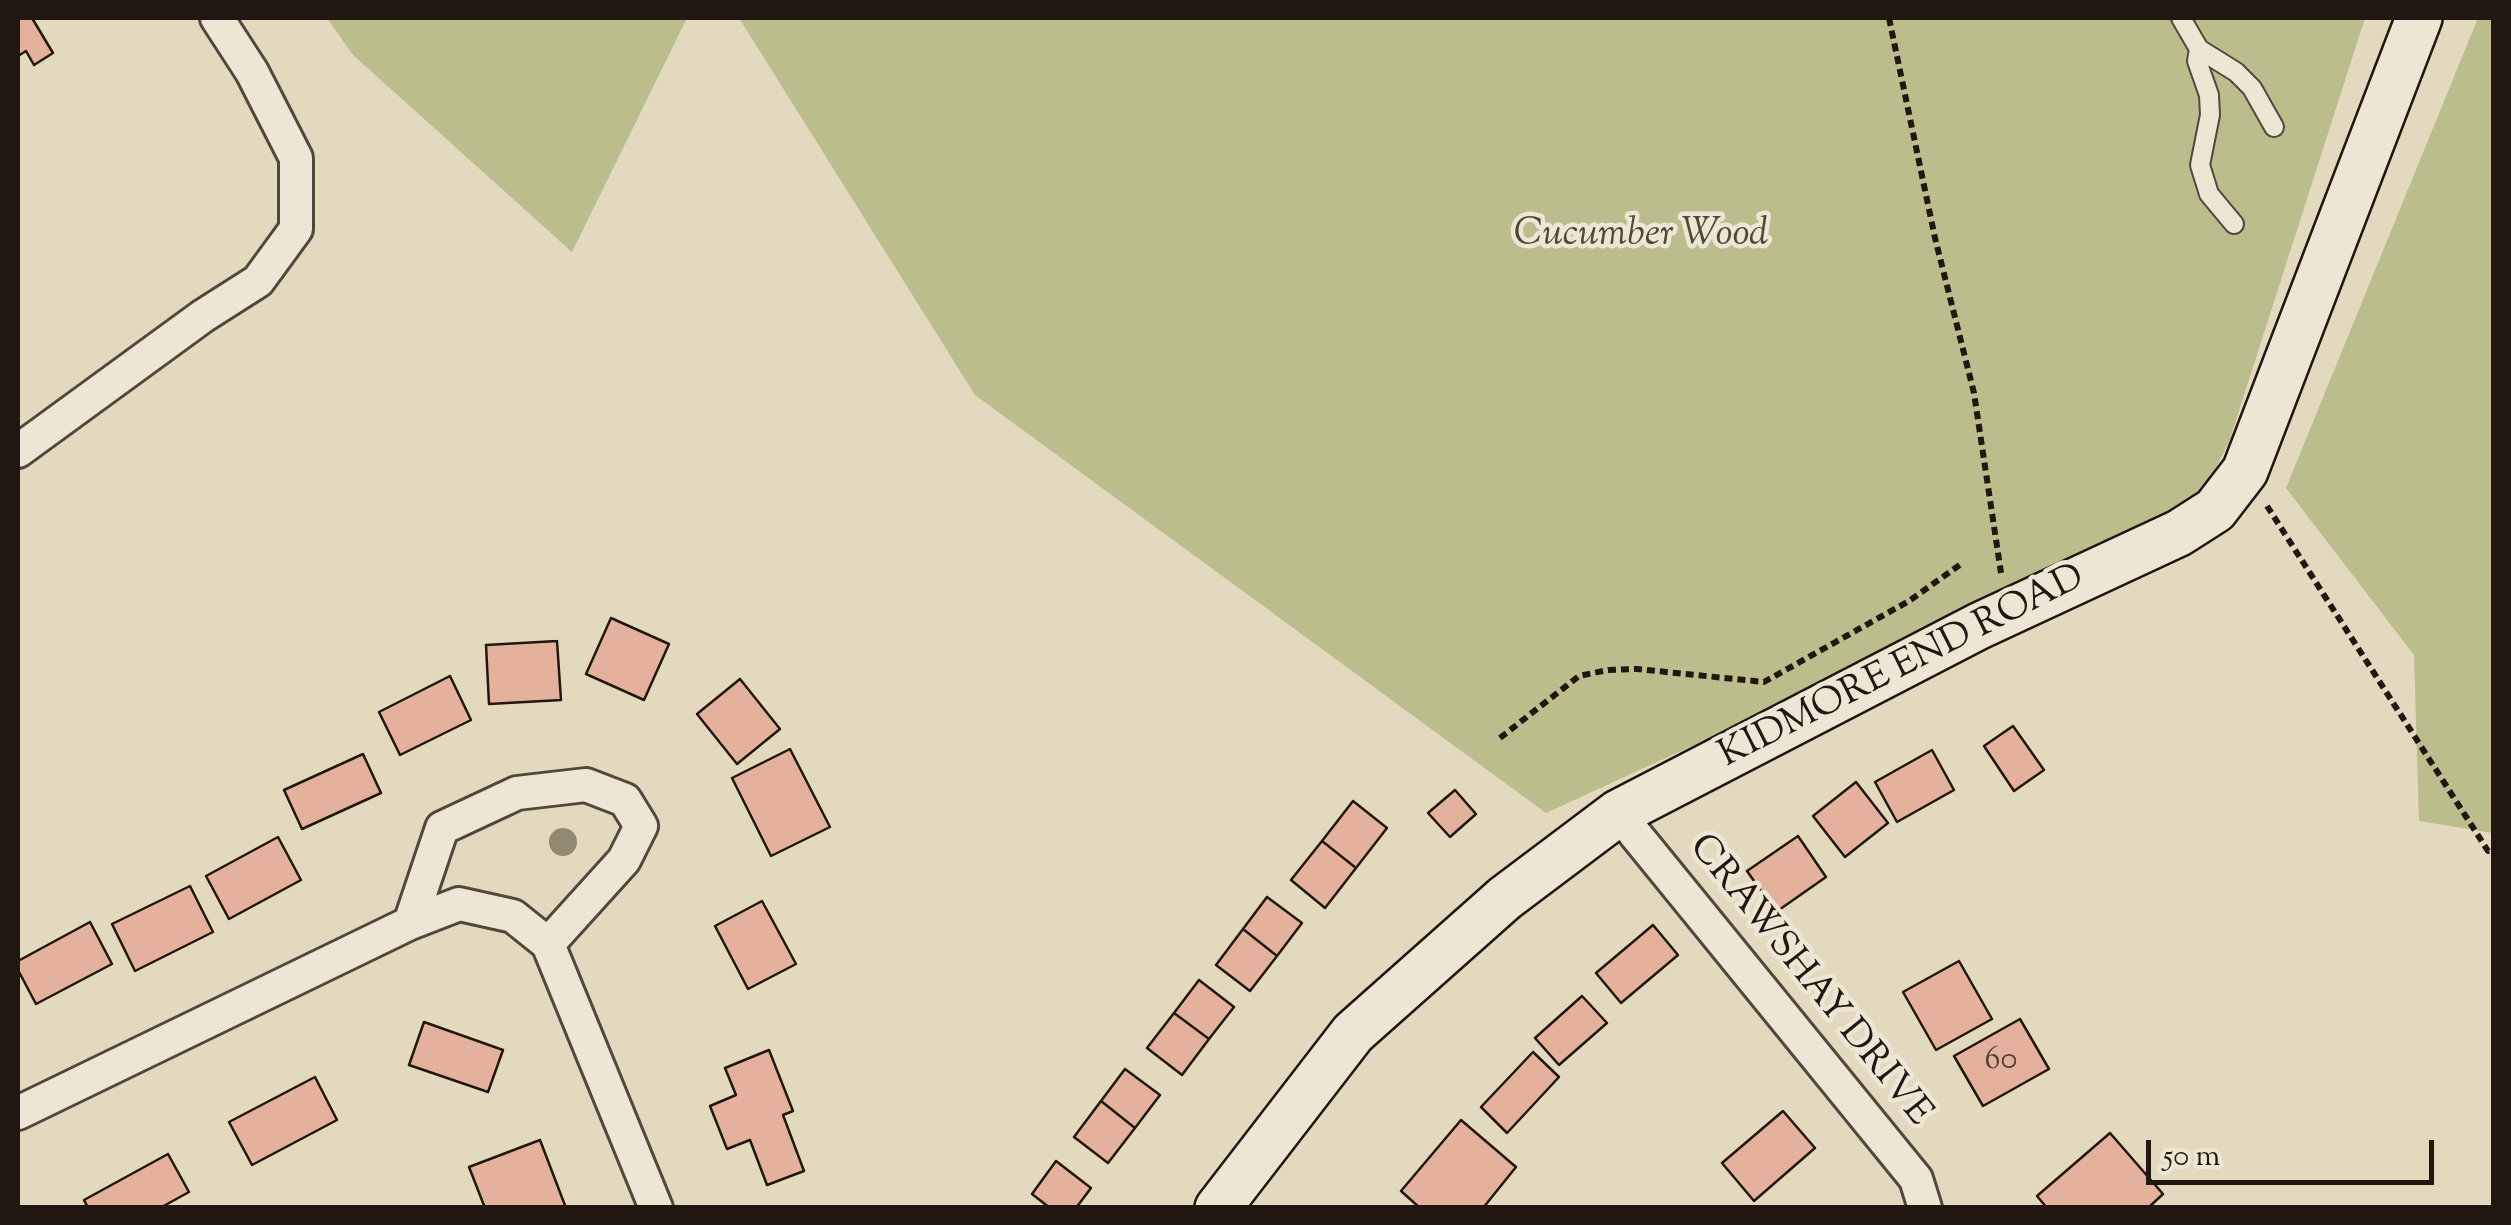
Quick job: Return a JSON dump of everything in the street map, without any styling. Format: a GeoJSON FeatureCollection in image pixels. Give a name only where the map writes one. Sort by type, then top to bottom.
{"type":"FeatureCollection","features":[{"type":"Feature","properties":{"kind":"street"},"geometry":{"type":"LineString","coordinates":[[18,451],[202,316],[258,281],[296,229],[296,158],[252,72],[217,18]]}},
{"type":"Feature","properties":{"kind":"street","name":"KIDMORE END ROAD"},"geometry":{"type":"LineString","coordinates":[[1218,1208],[1353,1033],[1504,898],[1618,813],[2007,614],[2179,533],[2215,510],[2245,471],[2419,18]]}},
{"type":"Feature","properties":{"kind":"street"},"geometry":{"type":"LineString","coordinates":[[410,923],[442,828],[518,793],[586,784],[625,800],[641,826],[624,860],[548,944]]}},
{"type":"Feature","properties":{"kind":"street","name":"CRAWSHAY DRIVE"},"geometry":{"type":"LineString","coordinates":[[1618,813],[1916,1179],[1925,1208]]}},
{"type":"Feature","properties":{"kind":"street"},"geometry":{"type":"LineString","coordinates":[[18,1113],[410,923],[459,904],[513,916],[548,944],[656,1208]]}},
{"type":"Feature","properties":{"kind":"lane"},"geometry":{"type":"LineString","coordinates":[[2181,18],[2199,49],[2236,72],[2252,88],[2274,127]]}},
{"type":"Feature","properties":{"kind":"lane"},"geometry":{"type":"LineString","coordinates":[[2199,49],[2197,61],[2209,94],[2210,114],[2200,164],[2209,194],[2234,224]]}},
{"type":"Feature","properties":{"kind":"path"},"geometry":{"type":"LineString","coordinates":[[1889,18],[1935,238],[1974,393],[2007,614]]}},
{"type":"Feature","properties":{"kind":"path"},"geometry":{"type":"LineString","coordinates":[[2245,471],[2488,850],[2494,850]]}},
{"type":"Feature","properties":{"kind":"path"},"geometry":{"type":"LineString","coordinates":[[1500,738],[1579,676],[1636,669],[1764,682],[1909,601],[1961,564]]}},
{"type":"Feature","properties":{"kind":"green space"},"geometry":{"type":"Polygon","coordinates":[[[327,18],[687,18],[572,252],[353,55],[327,18]]]}},
{"type":"Feature","properties":{"kind":"green space","name":"Cucumber Wood"},"geometry":{"type":"Polygon","coordinates":[[[739,18],[2365,18],[2229,442],[2202,495],[2005,602],[1546,813],[975,395],[739,18]]]}},
{"type":"Feature","properties":{"kind":"green space"},"geometry":{"type":"Polygon","coordinates":[[[2478,18],[2494,18],[2493,833],[2419,821],[2414,655],[2286,488],[2478,18]]]}},
{"type":"Feature","properties":{"kind":"building"},"geometry":{"type":"Polygon","coordinates":[[[18,18],[32,18],[53,53],[34,65],[26,51],[18,56],[18,18]]]}},
{"type":"Feature","properties":{"kind":"building"},"geometry":{"type":"Polygon","coordinates":[[[611,618],[669,644],[644,700],[586,674],[611,618]]]}},
{"type":"Feature","properties":{"kind":"building"},"geometry":{"type":"Polygon","coordinates":[[[557,641],[561,700],[489,704],[486,645],[557,641]]]}},
{"type":"Feature","properties":{"kind":"building"},"geometry":{"type":"Polygon","coordinates":[[[450,676],[471,720],[400,755],[379,712],[450,676]]]}},
{"type":"Feature","properties":{"kind":"building"},"geometry":{"type":"Polygon","coordinates":[[[740,679],[780,729],[737,764],[697,714],[740,679]]]}},
{"type":"Feature","properties":{"kind":"building"},"geometry":{"type":"Polygon","coordinates":[[[2013,726],[2044,770],[2014,791],[1984,746],[2013,726]]]}},
{"type":"Feature","properties":{"kind":"building"},"geometry":{"type":"Polygon","coordinates":[[[790,749],[830,827],[771,856],[732,778],[790,749]]]}},
{"type":"Feature","properties":{"kind":"building"},"geometry":{"type":"Polygon","coordinates":[[[1932,750],[1954,790],[1897,822],[1875,782],[1932,750]]]}},
{"type":"Feature","properties":{"kind":"building"},"geometry":{"type":"Polygon","coordinates":[[[363,754],[381,793],[302,829],[284,790],[363,754]]]}},
{"type":"Feature","properties":{"kind":"building"},"geometry":{"type":"Polygon","coordinates":[[[1856,782],[1888,823],[1845,857],[1813,816],[1856,782]]]}},
{"type":"Feature","properties":{"kind":"building"},"geometry":{"type":"Polygon","coordinates":[[[1455,790],[1476,814],[1450,837],[1428,813],[1455,790]]]}},
{"type":"Feature","properties":{"kind":"building"},"geometry":{"type":"Polygon","coordinates":[[[1353,801],[1387,828],[1356,868],[1322,841],[1353,801]]]}},
{"type":"Feature","properties":{"kind":"building"},"geometry":{"type":"Polygon","coordinates":[[[1798,836],[1826,877],[1776,912],[1747,871],[1798,836]]]}},
{"type":"Feature","properties":{"kind":"building"},"geometry":{"type":"Polygon","coordinates":[[[278,837],[301,880],[229,919],[206,876],[278,837]]]}},
{"type":"Feature","properties":{"kind":"building"},"geometry":{"type":"Polygon","coordinates":[[[1322,841],[1356,868],[1325,908],[1291,880],[1322,841]]]}},
{"type":"Feature","properties":{"kind":"building"},"geometry":{"type":"Polygon","coordinates":[[[190,886],[213,932],[135,971],[112,924],[190,886]]]}},
{"type":"Feature","properties":{"kind":"building"},"geometry":{"type":"Polygon","coordinates":[[[1267,897],[1302,923],[1277,956],[1243,929],[1267,897]]]}},
{"type":"Feature","properties":{"kind":"building"},"geometry":{"type":"Polygon","coordinates":[[[762,901],[796,964],[748,989],[715,926],[762,901]]]}},
{"type":"Feature","properties":{"kind":"building"},"geometry":{"type":"Polygon","coordinates":[[[90,922],[112,964],[36,1004],[18,970],[18,961],[90,922]]]}},
{"type":"Feature","properties":{"kind":"building"},"geometry":{"type":"Polygon","coordinates":[[[1653,925],[1678,955],[1621,1003],[1596,973],[1653,925]]]}},
{"type":"Feature","properties":{"kind":"building"},"geometry":{"type":"Polygon","coordinates":[[[1243,929],[1277,956],[1250,991],[1216,965],[1243,929]]]}},
{"type":"Feature","properties":{"kind":"building"},"geometry":{"type":"Polygon","coordinates":[[[1959,961],[1992,1019],[1936,1050],[1903,992],[1959,961]]]}},
{"type":"Feature","properties":{"kind":"building"},"geometry":{"type":"Polygon","coordinates":[[[1199,980],[1234,1007],[1209,1039],[1174,1013],[1199,980]]]}},
{"type":"Feature","properties":{"kind":"building"},"geometry":{"type":"Polygon","coordinates":[[[1582,996],[1607,1023],[1559,1065],[1535,1038],[1582,996]]]}},
{"type":"Feature","properties":{"kind":"building"},"geometry":{"type":"Polygon","coordinates":[[[1174,1013],[1209,1039],[1182,1075],[1147,1048],[1174,1013]]]}},
{"type":"Feature","properties":{"kind":"building"},"geometry":{"type":"Polygon","coordinates":[[[2020,1019],[2049,1069],[1983,1106],[1954,1056],[2020,1019]]]}},
{"type":"Feature","properties":{"kind":"building"},"geometry":{"type":"Polygon","coordinates":[[[424,1022],[503,1050],[488,1092],[409,1065],[424,1022]]]}},
{"type":"Feature","properties":{"kind":"building"},"geometry":{"type":"Polygon","coordinates":[[[769,1050],[793,1111],[783,1115],[804,1171],[767,1185],[750,1140],[727,1149],[710,1106],[736,1095],[725,1068],[769,1050]]]}},
{"type":"Feature","properties":{"kind":"building"},"geometry":{"type":"Polygon","coordinates":[[[1533,1052],[1559,1077],[1507,1133],[1481,1107],[1533,1052]]]}},
{"type":"Feature","properties":{"kind":"building"},"geometry":{"type":"Polygon","coordinates":[[[1125,1069],[1160,1095],[1135,1128],[1101,1101],[1125,1069]]]}},
{"type":"Feature","properties":{"kind":"building"},"geometry":{"type":"Polygon","coordinates":[[[315,1077],[337,1120],[252,1165],[229,1122],[315,1077]]]}},
{"type":"Feature","properties":{"kind":"building"},"geometry":{"type":"Polygon","coordinates":[[[1101,1101],[1135,1128],[1108,1163],[1074,1137],[1101,1101]]]}},
{"type":"Feature","properties":{"kind":"building"},"geometry":{"type":"Polygon","coordinates":[[[1783,1111],[1815,1148],[1754,1201],[1722,1163],[1783,1111]]]}},
{"type":"Feature","properties":{"kind":"building"},"geometry":{"type":"Polygon","coordinates":[[[1461,1120],[1516,1167],[1483,1208],[1420,1208],[1401,1191],[1461,1120]]]}},
{"type":"Feature","properties":{"kind":"building"},"geometry":{"type":"Polygon","coordinates":[[[2110,1133],[2163,1194],[2148,1208],[2047,1208],[2037,1196],[2110,1133]]]}},
{"type":"Feature","properties":{"kind":"building"},"geometry":{"type":"Polygon","coordinates":[[[540,1140],[566,1208],[485,1208],[469,1167],[540,1140]]]}},
{"type":"Feature","properties":{"kind":"building"},"geometry":{"type":"Polygon","coordinates":[[[168,1154],[189,1192],[160,1208],[88,1208],[84,1200],[168,1154]]]}},
{"type":"Feature","properties":{"kind":"building"},"geometry":{"type":"Polygon","coordinates":[[[1056,1161],[1091,1188],[1076,1208],[1050,1208],[1032,1194],[1056,1161]]]}}]}
